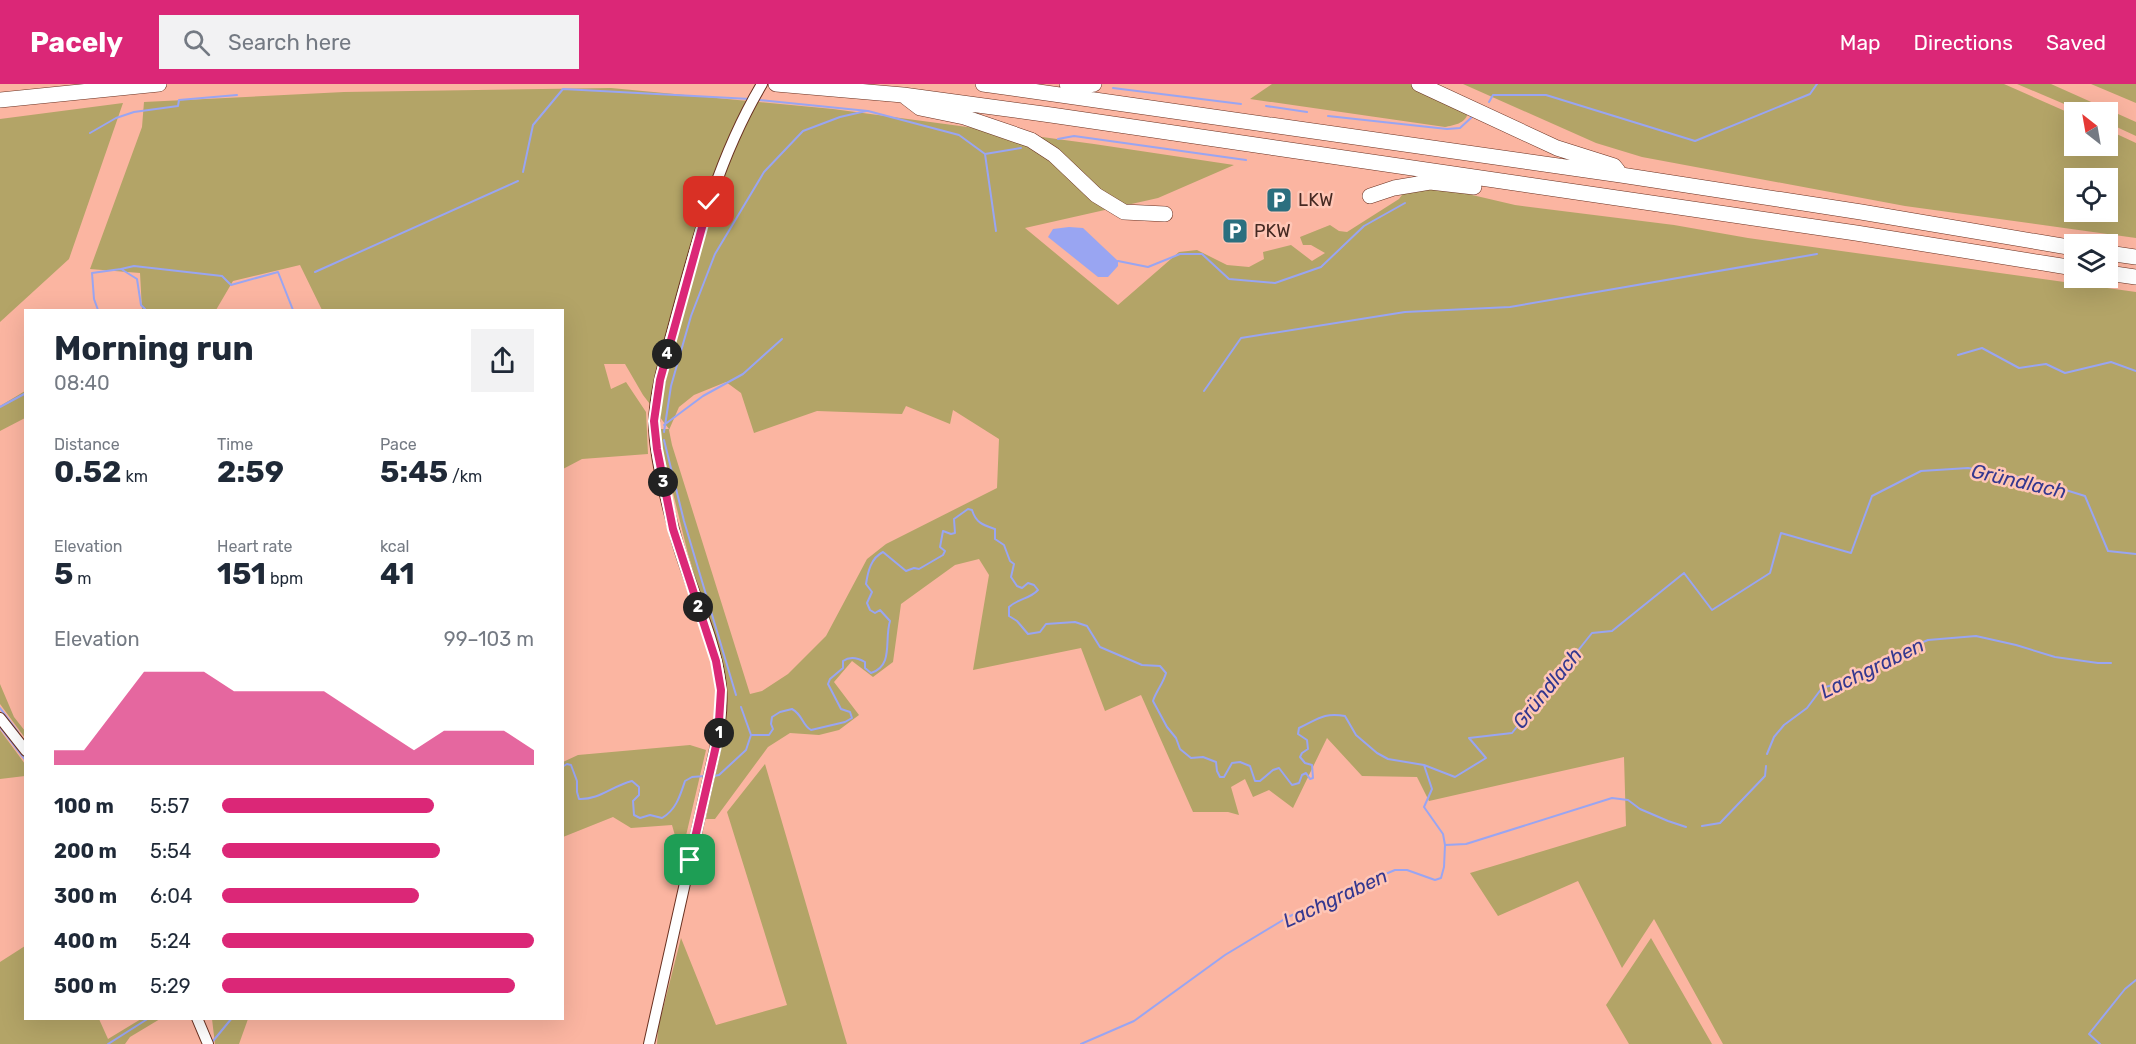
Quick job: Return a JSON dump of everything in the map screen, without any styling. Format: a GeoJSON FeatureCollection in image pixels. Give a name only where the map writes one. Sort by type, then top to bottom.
{"type":"FeatureCollection","features":[{"type":"Feature","properties":{"kind":"highway"},"geometry":{"type":"LineString","coordinates":[[0,100],[159,84]]}},
{"type":"Feature","properties":{"kind":"highway"},"geometry":{"type":"LineString","coordinates":[[776,84],[903,95],[1856,233],[2064,266]]}},
{"type":"Feature","properties":{"kind":"highway"},"geometry":{"type":"LineString","coordinates":[[983,84],[1013,86],[1621,176],[1860,212],[2064,246]]}},
{"type":"Feature","properties":{"kind":"highway"},"geometry":{"type":"LineString","coordinates":[[1067,84],[1083,86],[1094,84]]}},
{"type":"Feature","properties":{"kind":"highway"},"geometry":{"type":"LineString","coordinates":[[1419,84],[1557,148],[1614,166],[1621,176]]}},
{"type":"Feature","properties":{"kind":"highway"},"geometry":{"type":"LineString","coordinates":[[903,95],[920,108],[964,117],[1030,140],[1054,155],[1096,195],[1124,212],[1164,214]]}},
{"type":"Feature","properties":{"kind":"highway"},"geometry":{"type":"LineString","coordinates":[[1370,196],[1408,184],[1430,182],[1478,187],[1496,180]]}},
{"type":"Feature","properties":{"kind":"highway"},"geometry":{"type":"LineString","coordinates":[[2118,254],[2136,257]]}},
{"type":"Feature","properties":{"kind":"highway"},"geometry":{"type":"LineString","coordinates":[[2118,274],[2136,277]]}},
{"type":"Feature","properties":{"kind":"street"},"geometry":{"type":"LineString","coordinates":[[649,1044],[720,724],[720,683],[713,652],[673,529],[657,449],[654,421],[657,391],[709,202],[727,153],[762,84]]}},
{"type":"Feature","properties":{"kind":"street"},"geometry":{"type":"LineString","coordinates":[[0,718],[24,748]]}},
{"type":"Feature","properties":{"kind":"street"},"geometry":{"type":"LineString","coordinates":[[198,1020],[208,1044]]}},
{"type":"Feature","properties":{"kind":"shaded area"},"geometry":{"type":"Polygon","coordinates":[[[1272,84],[1412,84],[1468,113],[1462,122],[1445,127],[1250,99],[1272,84]]]}},
{"type":"Feature","properties":{"kind":"shaded area"},"geometry":{"type":"Polygon","coordinates":[[[1463,84],[2004,84],[2064,111],[2064,156],[2118,156],[2118,135],[2136,143],[2136,238],[1905,206],[1642,157],[1596,143],[1463,84]]]}},
{"type":"Feature","properties":{"kind":"shaded area"},"geometry":{"type":"Polygon","coordinates":[[[2017,84],[2051,84],[2091,102],[2064,102],[2064,104],[2017,84]]]}},
{"type":"Feature","properties":{"kind":"shaded area"},"geometry":{"type":"Polygon","coordinates":[[[2091,84],[2136,84],[2136,103],[2091,84]]]}},
{"type":"Feature","properties":{"kind":"shaded area"},"geometry":{"type":"Polygon","coordinates":[[[611,88],[833,109],[1234,165],[1158,198],[1025,228],[1118,305],[1179,252],[1197,250],[1227,265],[1249,267],[1264,259],[1263,252],[1291,245],[1312,261],[1325,253],[1311,245],[1303,245],[1300,237],[1330,225],[1339,231],[1347,232],[1399,199],[1404,192],[1438,187],[1515,205],[1674,225],[1748,238],[2064,282],[2064,288],[2107,288],[2136,292],[2136,1044],[1723,1044],[1654,919],[1622,968],[1578,881],[1498,916],[1470,873],[1626,826],[1624,757],[1429,801],[1417,777],[1362,776],[1327,738],[1293,808],[1269,790],[1253,797],[1245,779],[1231,787],[1239,815],[1228,812],[1193,812],[1141,695],[1105,711],[1081,648],[973,670],[989,575],[979,559],[955,565],[901,604],[893,662],[873,677],[852,661],[834,682],[859,715],[839,730],[819,735],[790,733],[768,747],[715,819],[706,819],[726,708],[723,666],[688,554],[661,444],[659,429],[669,429],[643,395],[625,364],[604,364],[611,389],[626,382],[646,412],[648,454],[582,459],[564,468],[564,309],[322,309],[300,265],[233,281],[217,309],[142,309],[140,273],[90,269],[142,127],[144,102],[344,92],[611,88]],[[726,382],[694,395],[679,407],[669,430],[750,694],[762,691],[788,674],[826,636],[867,559],[886,544],[997,488],[999,439],[953,410],[950,424],[906,406],[902,414],[817,411],[754,433],[741,393],[726,382]]]}},
{"type":"Feature","properties":{"kind":"shaded area"},"geometry":{"type":"Polygon","coordinates":[[[123,103],[69,259],[0,322],[0,119],[123,103]]]}},
{"type":"Feature","properties":{"kind":"shaded area"},"geometry":{"type":"Polygon","coordinates":[[[2118,114],[2136,122],[2136,136],[2118,128],[2118,114]]]}},
{"type":"Feature","properties":{"kind":"shaded area"},"geometry":{"type":"Polygon","coordinates":[[[24,392],[24,419],[0,431],[0,406],[24,392]]]}},
{"type":"Feature","properties":{"kind":"shaded area"},"geometry":{"type":"Polygon","coordinates":[[[0,684],[14,717],[24,730],[24,737],[0,704],[0,684]]]}},
{"type":"Feature","properties":{"kind":"shaded area"},"geometry":{"type":"Polygon","coordinates":[[[0,730],[24,763],[24,776],[0,779],[0,730]]]}},
{"type":"Feature","properties":{"kind":"shaded area"},"geometry":{"type":"Polygon","coordinates":[[[690,745],[706,750],[681,857],[672,825],[631,828],[613,817],[564,837],[564,762],[578,755],[690,745]]]}},
{"type":"Feature","properties":{"kind":"shaded area"},"geometry":{"type":"Polygon","coordinates":[[[765,764],[847,1044],[657,1044],[658,1028],[681,938],[716,1025],[787,1005],[727,812],[765,764]]]}},
{"type":"Feature","properties":{"kind":"shaded area"},"geometry":{"type":"Polygon","coordinates":[[[1651,938],[1712,1044],[1629,1044],[1606,1005],[1651,938]]]}},
{"type":"Feature","properties":{"kind":"shaded area"},"geometry":{"type":"Polygon","coordinates":[[[24,947],[24,1020],[99,1020],[108,1039],[139,1020],[158,1020],[130,1037],[125,1044],[0,1044],[0,962],[24,947]]]}},
{"type":"Feature","properties":{"kind":"shaded area"},"geometry":{"type":"Polygon","coordinates":[[[212,1020],[248,1020],[239,1044],[215,1044],[212,1020]]]}},
{"type":"Feature","properties":{"kind":"water"},"geometry":{"type":"Polygon","coordinates":[[[1083,228],[1118,261],[1118,266],[1108,277],[1098,277],[1048,237],[1053,229],[1083,228]]]}},
{"type":"Feature","properties":{"kind":"waterway"},"geometry":{"type":"LineString","coordinates":[[1489,102],[1493,95],[1546,95],[1695,141],[1810,94],[1817,84]]}},
{"type":"Feature","properties":{"kind":"waterway"},"geometry":{"type":"LineString","coordinates":[[1113,88],[1241,104]]}},
{"type":"Feature","properties":{"kind":"waterway"},"geometry":{"type":"LineString","coordinates":[[523,172],[533,125],[563,89],[750,99]]}},
{"type":"Feature","properties":{"kind":"waterway"},"geometry":{"type":"LineString","coordinates":[[90,133],[116,118],[134,112],[178,106],[179,100],[237,95]]}},
{"type":"Feature","properties":{"kind":"waterway"},"geometry":{"type":"LineString","coordinates":[[759,100],[868,111],[959,135],[985,154],[1021,148]]}},
{"type":"Feature","properties":{"kind":"waterway"},"geometry":{"type":"LineString","coordinates":[[1266,106],[1307,112]]}},
{"type":"Feature","properties":{"kind":"waterway"},"geometry":{"type":"LineString","coordinates":[[664,432],[671,386],[691,316],[715,254],[764,172],[803,131],[840,117],[866,111]]}},
{"type":"Feature","properties":{"kind":"waterway"},"geometry":{"type":"LineString","coordinates":[[1328,116],[1447,129],[1460,128],[1472,117]]}},
{"type":"Feature","properties":{"kind":"waterway"},"geometry":{"type":"LineString","coordinates":[[1058,139],[1074,136],[1246,160]]}},
{"type":"Feature","properties":{"kind":"waterway"},"geometry":{"type":"LineString","coordinates":[[985,154],[996,231]]}},
{"type":"Feature","properties":{"kind":"waterway"},"geometry":{"type":"LineString","coordinates":[[315,272],[518,181]]}},
{"type":"Feature","properties":{"kind":"waterway"},"geometry":{"type":"LineString","coordinates":[[1118,261],[1148,267],[1180,254],[1202,254],[1229,279],[1275,283],[1321,267],[1364,226],[1405,203]]}},
{"type":"Feature","properties":{"kind":"waterway"},"geometry":{"type":"LineString","coordinates":[[1204,391],[1241,338],[1405,312],[1510,307],[1817,254]]}},
{"type":"Feature","properties":{"kind":"waterway"},"geometry":{"type":"LineString","coordinates":[[121,269],[134,266],[222,276],[231,285],[278,272],[293,309]]}},
{"type":"Feature","properties":{"kind":"waterway"},"geometry":{"type":"LineString","coordinates":[[98,309],[94,299],[92,273],[121,269],[137,279],[141,305],[145,309]]}},
{"type":"Feature","properties":{"kind":"waterway"},"geometry":{"type":"LineString","coordinates":[[664,425],[703,396],[743,374],[782,339]]}},
{"type":"Feature","properties":{"kind":"waterway"},"geometry":{"type":"LineString","coordinates":[[1958,355],[1982,348],[2019,368],[2046,364],[2065,373],[2111,362],[2136,371]]}},
{"type":"Feature","properties":{"kind":"waterway"},"geometry":{"type":"LineString","coordinates":[[0,407],[24,394]]}},
{"type":"Feature","properties":{"kind":"waterway"},"geometry":{"type":"LineString","coordinates":[[664,440],[684,521],[736,695]]}},
{"type":"Feature","properties":{"kind":"waterway","name":"Gründlach"},"geometry":{"type":"LineString","coordinates":[[714,776],[719,775],[746,750],[751,735],[769,735],[773,729],[772,717],[780,712],[792,709],[811,730],[845,722],[852,718],[850,712],[841,709],[828,684],[830,679],[843,668],[843,661],[848,658],[865,662],[865,668],[871,673],[878,670],[886,658],[890,621],[880,610],[875,613],[870,610],[867,603],[872,592],[866,584],[873,561],[883,552],[906,571],[919,569],[943,555],[945,551],[940,547],[943,531],[955,533],[954,519],[968,509],[972,510],[980,523],[995,529],[995,539],[1004,545],[1010,561],[1014,564],[1011,577],[1017,586],[1022,588],[1028,583],[1034,585],[1038,590],[1009,607],[1009,616],[1017,621],[1028,634],[1040,632],[1046,624],[1075,622],[1087,626],[1100,647],[1142,665],[1160,666],[1166,673],[1153,701],[1167,727],[1176,738],[1180,749],[1191,758],[1203,757],[1216,762],[1220,777],[1224,777],[1232,763],[1240,762],[1250,766],[1255,781],[1260,781],[1279,768],[1292,785],[1299,783],[1302,775],[1306,773],[1310,779],[1313,778],[1312,765],[1305,763],[1300,757],[1308,749],[1307,740],[1298,734],[1299,728],[1331,715],[1345,716],[1356,735],[1388,759],[1424,765],[1455,777],[1486,758],[1469,738],[1512,733],[1592,633],[1612,631],[1684,573],[1712,610],[1770,573],[1781,533],[1851,553],[1872,496],[1921,471],[1968,468],[2030,479],[2085,496],[2108,551],[2136,554]]}},
{"type":"Feature","properties":{"kind":"waterway","name":"Lachgraben"},"geometry":{"type":"LineString","coordinates":[[1767,754],[1774,737],[1784,725],[1807,708],[1822,688],[1864,676],[1880,660],[1928,640],[1976,636],[2055,657],[2111,663]]}},
{"type":"Feature","properties":{"kind":"waterway"},"geometry":{"type":"LineString","coordinates":[[741,707],[751,735]]}},
{"type":"Feature","properties":{"kind":"waterway"},"geometry":{"type":"LineString","coordinates":[[0,708],[18,732]]}},
{"type":"Feature","properties":{"kind":"waterway"},"geometry":{"type":"LineString","coordinates":[[0,727],[24,758]]}},
{"type":"Feature","properties":{"kind":"waterway","name":"Gründlach"},"geometry":{"type":"LineString","coordinates":[[564,766],[571,765],[577,781],[579,799],[599,795],[632,781],[639,787],[639,795],[633,801],[634,815],[640,818],[650,815],[662,818],[667,815],[674,807],[685,781],[692,777],[705,776]]}},
{"type":"Feature","properties":{"kind":"waterway"},"geometry":{"type":"LineString","coordinates":[[1424,765],[1432,789],[1424,807],[1443,834],[1445,845]]}},
{"type":"Feature","properties":{"kind":"waterway","name":"Lachgraben"},"geometry":{"type":"LineString","coordinates":[[1702,826],[1720,823],[1765,776],[1766,766]]}},
{"type":"Feature","properties":{"kind":"waterway","name":"Lachgraben"},"geometry":{"type":"LineString","coordinates":[[1081,1044],[1134,1021],[1225,955],[1288,917],[1340,893],[1395,870],[1407,870],[1435,880],[1441,878],[1445,845],[1466,844],[1612,798],[1628,800],[1640,809],[1686,827]]}},
{"type":"Feature","properties":{"kind":"waterway"},"geometry":{"type":"LineString","coordinates":[[2100,1044],[2089,1034],[2125,989],[2136,980]]}},
{"type":"Feature","properties":{"kind":"waterway","name":"Gründlach"},"geometry":{"type":"LineString","coordinates":[[108,1044],[146,1020]]}},
{"type":"Feature","properties":{"kind":"waterway"},"geometry":{"type":"LineString","coordinates":[[213,1041],[230,1020]]}},
{"type":"Feature","properties":{"kind":"place","name":"LKW"},"geometry":{"type":"Point","coordinates":[1279,200]}},
{"type":"Feature","properties":{"kind":"place","name":"PKW"},"geometry":{"type":"Point","coordinates":[1235,231]}},
{"type":"Feature","properties":{"kind":"route"},"geometry":{"type":"LineString","coordinates":[[690,860],[718,737],[722,700],[716,661],[673,529],[657,449],[654,421],[657,391],[709,202]]}}]}
